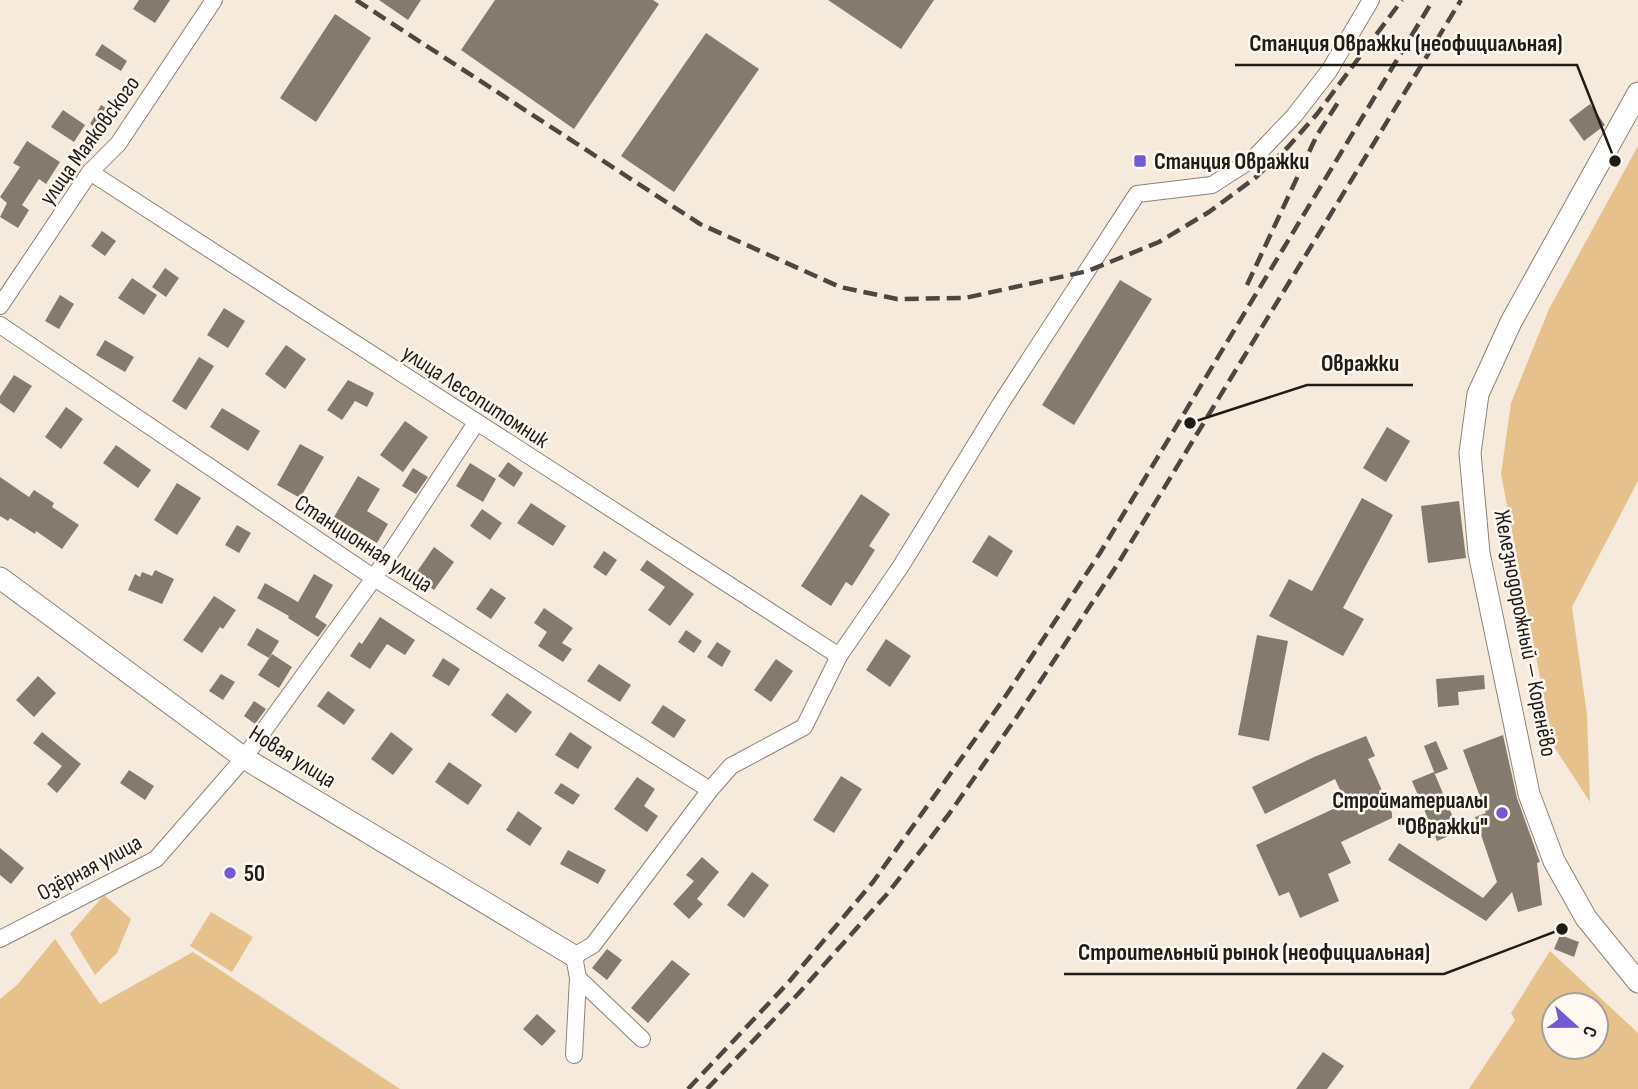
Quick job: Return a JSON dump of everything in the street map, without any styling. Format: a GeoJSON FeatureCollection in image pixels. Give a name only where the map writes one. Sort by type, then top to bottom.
{"type":"FeatureCollection","features":[{"type":"Feature","properties":{"kind":"main road","name":"Железнодорожный — Коренёво"},"geometry":{"type":"LineString","coordinates":[[1638,93],[1511,322],[1478,394],[1470,453],[1479,553],[1529,794],[1553,861],[1586,918],[1638,982]]}},
{"type":"Feature","properties":{"kind":"main road","name":"Новая улица"},"geometry":{"type":"LineString","coordinates":[[0,578],[244,758],[574,957]]}},
{"type":"Feature","properties":{"kind":"street","name":"улица Маяковского"},"geometry":{"type":"LineString","coordinates":[[0,306],[90,172],[118,144],[214,0]]}},
{"type":"Feature","properties":{"kind":"street"},"geometry":{"type":"LineString","coordinates":[[574,1055],[578,978],[574,957],[593,945],[731,766],[804,727],[839,656],[901,566],[1001,403],[1137,194],[1212,185],[1254,158],[1299,110],[1329,71],[1371,0]]}},
{"type":"Feature","properties":{"kind":"street","name":"улица Лесопитомник"},"geometry":{"type":"LineString","coordinates":[[90,172],[839,656]]}},
{"type":"Feature","properties":{"kind":"street","name":"Станционная улица"},"geometry":{"type":"LineString","coordinates":[[0,325],[374,578],[710,790]]}},
{"type":"Feature","properties":{"kind":"street","name":"Озёрная улица"},"geometry":{"type":"LineString","coordinates":[[0,939],[156,859],[244,758],[374,578],[476,423]]}},
{"type":"Feature","properties":{"kind":"street"},"geometry":{"type":"LineString","coordinates":[[578,978],[642,1039]]}},
{"type":"Feature","properties":{"kind":"shaded area"},"geometry":{"type":"Polygon","coordinates":[[[1638,146],[1638,481],[1572,607],[1587,715],[1590,802],[1553,745],[1501,474],[1511,403],[1549,309],[1638,146]]]}},
{"type":"Feature","properties":{"kind":"shaded area"},"geometry":{"type":"Polygon","coordinates":[[[104,895],[131,919],[117,953],[95,975],[70,934],[104,895]]]}},
{"type":"Feature","properties":{"kind":"shaded area"},"geometry":{"type":"Polygon","coordinates":[[[211,912],[253,937],[232,972],[190,946],[211,912]]]}},
{"type":"Feature","properties":{"kind":"shaded area"},"geometry":{"type":"Polygon","coordinates":[[[55,939],[100,1004],[193,952],[400,1089],[0,1089],[0,999],[17,985],[55,939]]]}},
{"type":"Feature","properties":{"kind":"shaded area"},"geometry":{"type":"Polygon","coordinates":[[[1550,951],[1593,991],[1540,991],[1540,1061],[1610,1061],[1610,1007],[1638,1033],[1638,1089],[1469,1089],[1515,1020],[1511,1013],[1550,951]]]}},
{"type":"Feature","properties":{"kind":"building"},"geometry":{"type":"Polygon","coordinates":[[[139,0],[170,0],[155,23],[133,9],[139,0]]]}},
{"type":"Feature","properties":{"kind":"building"},"geometry":{"type":"Polygon","coordinates":[[[379,0],[421,0],[408,20],[379,0]]]}},
{"type":"Feature","properties":{"kind":"building"},"geometry":{"type":"Polygon","coordinates":[[[495,0],[653,0],[659,4],[574,129],[461,50],[495,0]]]}},
{"type":"Feature","properties":{"kind":"building"},"geometry":{"type":"Polygon","coordinates":[[[828,0],[934,0],[901,49],[828,0]]]}},
{"type":"Feature","properties":{"kind":"building"},"geometry":{"type":"Polygon","coordinates":[[[335,14],[371,38],[316,122],[280,98],[335,14]]]}},
{"type":"Feature","properties":{"kind":"building"},"geometry":{"type":"Polygon","coordinates":[[[706,33],[759,69],[674,192],[621,156],[706,33]]]}},
{"type":"Feature","properties":{"kind":"building"},"geometry":{"type":"Polygon","coordinates":[[[102,44],[127,61],[121,71],[95,55],[102,44]]]}},
{"type":"Feature","properties":{"kind":"building"},"geometry":{"type":"Polygon","coordinates":[[[1590,104],[1605,125],[1584,141],[1569,120],[1590,104]]]}},
{"type":"Feature","properties":{"kind":"building"},"geometry":{"type":"Polygon","coordinates":[[[101,105],[117,115],[105,134],[90,124],[101,105]]]}},
{"type":"Feature","properties":{"kind":"building"},"geometry":{"type":"Polygon","coordinates":[[[63,110],[85,125],[74,142],[51,127],[63,110]]]}},
{"type":"Feature","properties":{"kind":"building"},"geometry":{"type":"Polygon","coordinates":[[[27,141],[60,162],[46,184],[39,179],[22,205],[29,210],[18,228],[0,217],[7,203],[0,197],[20,167],[13,163],[27,141]]]}},
{"type":"Feature","properties":{"kind":"building"},"geometry":{"type":"Polygon","coordinates":[[[102,231],[116,241],[105,256],[91,246],[102,231]]]}},
{"type":"Feature","properties":{"kind":"building"},"geometry":{"type":"Polygon","coordinates":[[[165,268],[179,278],[166,297],[152,287],[165,268]]]}},
{"type":"Feature","properties":{"kind":"building"},"geometry":{"type":"Polygon","coordinates":[[[132,278],[157,295],[144,315],[118,298],[132,278]]]}},
{"type":"Feature","properties":{"kind":"building"},"geometry":{"type":"Polygon","coordinates":[[[1120,280],[1152,299],[1074,425],[1042,405],[1120,280]]]}},
{"type":"Feature","properties":{"kind":"building"},"geometry":{"type":"Polygon","coordinates":[[[60,295],[74,304],[59,329],[45,321],[60,295]]]}},
{"type":"Feature","properties":{"kind":"building"},"geometry":{"type":"Polygon","coordinates":[[[224,308],[245,321],[228,348],[207,335],[224,308]]]}},
{"type":"Feature","properties":{"kind":"building"},"geometry":{"type":"Polygon","coordinates":[[[105,340],[134,357],[125,372],[96,355],[105,340]]]}},
{"type":"Feature","properties":{"kind":"building"},"geometry":{"type":"Polygon","coordinates":[[[286,345],[306,359],[285,389],[265,374],[286,345]]]}},
{"type":"Feature","properties":{"kind":"building"},"geometry":{"type":"Polygon","coordinates":[[[199,357],[214,366],[186,410],[172,401],[199,357]]]}},
{"type":"Feature","properties":{"kind":"building"},"geometry":{"type":"Polygon","coordinates":[[[14,375],[32,386],[14,413],[0,403],[0,396],[14,375]]]}},
{"type":"Feature","properties":{"kind":"building"},"geometry":{"type":"Polygon","coordinates":[[[348,380],[374,393],[367,407],[355,401],[342,420],[327,410],[348,380]]]}},
{"type":"Feature","properties":{"kind":"building"},"geometry":{"type":"Polygon","coordinates":[[[66,407],[83,419],[61,449],[45,437],[66,407]]]}},
{"type":"Feature","properties":{"kind":"building"},"geometry":{"type":"Polygon","coordinates":[[[222,408],[260,431],[248,451],[210,427],[222,408]]]}},
{"type":"Feature","properties":{"kind":"building"},"geometry":{"type":"Polygon","coordinates":[[[405,421],[428,437],[403,472],[380,455],[405,421]]]}},
{"type":"Feature","properties":{"kind":"building"},"geometry":{"type":"Polygon","coordinates":[[[1387,427],[1410,441],[1386,482],[1363,468],[1387,427]]]}},
{"type":"Feature","properties":{"kind":"building"},"geometry":{"type":"Polygon","coordinates":[[[300,444],[324,457],[300,498],[277,485],[300,444]]]}},
{"type":"Feature","properties":{"kind":"building"},"geometry":{"type":"Polygon","coordinates":[[[116,445],[151,470],[138,488],[103,463],[116,445]]]}},
{"type":"Feature","properties":{"kind":"building"},"geometry":{"type":"Polygon","coordinates":[[[508,462],[523,473],[514,487],[498,476],[508,462]]]}},
{"type":"Feature","properties":{"kind":"building"},"geometry":{"type":"Polygon","coordinates":[[[470,463],[496,479],[483,502],[456,486],[470,463]]]}},
{"type":"Feature","properties":{"kind":"building"},"geometry":{"type":"Polygon","coordinates":[[[413,468],[428,477],[416,494],[402,486],[413,468]]]}},
{"type":"Feature","properties":{"kind":"building"},"geometry":{"type":"Polygon","coordinates":[[[358,476],[380,489],[367,511],[388,524],[377,543],[334,517],[358,476]]]}},
{"type":"Feature","properties":{"kind":"building"},"geometry":{"type":"Polygon","coordinates":[[[0,477],[29,497],[34,490],[54,503],[52,507],[79,525],[62,549],[36,531],[35,534],[10,518],[8,521],[0,516],[0,477]]]}},
{"type":"Feature","properties":{"kind":"building"},"geometry":{"type":"Polygon","coordinates":[[[177,483],[201,498],[177,535],[154,520],[177,483]]]}},
{"type":"Feature","properties":{"kind":"building"},"geometry":{"type":"Polygon","coordinates":[[[861,494],[890,514],[869,546],[875,550],[852,586],[846,582],[831,606],[801,586],[861,494]]]}},
{"type":"Feature","properties":{"kind":"building"},"geometry":{"type":"Polygon","coordinates":[[[1362,498],[1393,515],[1343,608],[1364,619],[1343,656],[1269,616],[1289,579],[1312,591],[1362,498]]]}},
{"type":"Feature","properties":{"kind":"building"},"geometry":{"type":"Polygon","coordinates":[[[1459,501],[1466,558],[1428,563],[1421,506],[1459,501]]]}},
{"type":"Feature","properties":{"kind":"building"},"geometry":{"type":"Polygon","coordinates":[[[531,503],[566,526],[553,546],[517,523],[531,503]]]}},
{"type":"Feature","properties":{"kind":"building"},"geometry":{"type":"Polygon","coordinates":[[[482,509],[502,523],[490,540],[470,526],[482,509]]]}},
{"type":"Feature","properties":{"kind":"building"},"geometry":{"type":"Polygon","coordinates":[[[237,525],[251,533],[239,553],[225,545],[237,525]]]}},
{"type":"Feature","properties":{"kind":"building"},"geometry":{"type":"Polygon","coordinates":[[[989,535],[1013,551],[997,577],[972,562],[989,535]]]}},
{"type":"Feature","properties":{"kind":"building"},"geometry":{"type":"Polygon","coordinates":[[[434,547],[454,562],[434,590],[414,576],[434,547]]]}},
{"type":"Feature","properties":{"kind":"building"},"geometry":{"type":"Polygon","coordinates":[[[604,551],[617,560],[606,576],[593,567],[604,551]]]}},
{"type":"Feature","properties":{"kind":"building"},"geometry":{"type":"Polygon","coordinates":[[[647,560],[694,594],[670,626],[648,610],[665,587],[640,570],[647,560]]]}},
{"type":"Feature","properties":{"kind":"building"},"geometry":{"type":"Polygon","coordinates":[[[155,570],[174,579],[162,604],[128,590],[135,574],[140,577],[142,572],[152,576],[155,570]]]}},
{"type":"Feature","properties":{"kind":"building"},"geometry":{"type":"Polygon","coordinates":[[[314,574],[333,585],[315,617],[327,625],[318,637],[257,598],[265,583],[298,602],[314,574]]]}},
{"type":"Feature","properties":{"kind":"building"},"geometry":{"type":"Polygon","coordinates":[[[491,588],[506,598],[491,619],[476,609],[491,588]]]}},
{"type":"Feature","properties":{"kind":"building"},"geometry":{"type":"Polygon","coordinates":[[[214,596],[236,610],[202,653],[183,640],[214,596]]]}},
{"type":"Feature","properties":{"kind":"building"},"geometry":{"type":"Polygon","coordinates":[[[544,608],[573,628],[562,643],[572,649],[563,662],[538,646],[547,632],[534,623],[544,608]]]}},
{"type":"Feature","properties":{"kind":"building"},"geometry":{"type":"Polygon","coordinates":[[[380,617],[415,640],[405,655],[387,644],[370,669],[350,656],[359,642],[362,644],[380,617]]]}},
{"type":"Feature","properties":{"kind":"building"},"geometry":{"type":"Polygon","coordinates":[[[257,628],[279,641],[269,658],[247,645],[257,628]]]}},
{"type":"Feature","properties":{"kind":"building"},"geometry":{"type":"Polygon","coordinates":[[[686,630],[702,641],[694,653],[678,642],[686,630]]]}},
{"type":"Feature","properties":{"kind":"building"},"geometry":{"type":"Polygon","coordinates":[[[1257,635],[1288,641],[1269,741],[1238,735],[1257,635]]]}},
{"type":"Feature","properties":{"kind":"building"},"geometry":{"type":"Polygon","coordinates":[[[886,639],[911,656],[890,687],[866,670],[886,639]]]}},
{"type":"Feature","properties":{"kind":"building"},"geometry":{"type":"Polygon","coordinates":[[[717,642],[731,651],[722,667],[707,657],[717,642]]]}},
{"type":"Feature","properties":{"kind":"building"},"geometry":{"type":"Polygon","coordinates":[[[272,654],[292,667],[279,688],[258,675],[272,654]]]}},
{"type":"Feature","properties":{"kind":"building"},"geometry":{"type":"Polygon","coordinates":[[[443,658],[460,669],[449,686],[432,676],[443,658]]]}},
{"type":"Feature","properties":{"kind":"building"},"geometry":{"type":"Polygon","coordinates":[[[776,659],[793,671],[771,702],[754,690],[776,659]]]}},
{"type":"Feature","properties":{"kind":"building"},"geometry":{"type":"Polygon","coordinates":[[[599,664],[631,685],[620,702],[587,681],[599,664]]]}},
{"type":"Feature","properties":{"kind":"building"},"geometry":{"type":"Polygon","coordinates":[[[221,674],[235,682],[223,700],[209,691],[221,674]]]}},
{"type":"Feature","properties":{"kind":"building"},"geometry":{"type":"Polygon","coordinates":[[[1484,675],[1485,689],[1458,692],[1459,705],[1438,707],[1436,679],[1484,675]]]}},
{"type":"Feature","properties":{"kind":"building"},"geometry":{"type":"Polygon","coordinates":[[[38,676],[56,693],[34,717],[16,700],[38,676]]]}},
{"type":"Feature","properties":{"kind":"building"},"geometry":{"type":"Polygon","coordinates":[[[328,691],[355,710],[344,725],[317,706],[328,691]]]}},
{"type":"Feature","properties":{"kind":"building"},"geometry":{"type":"Polygon","coordinates":[[[507,693],[532,712],[516,733],[491,715],[507,693]]]}},
{"type":"Feature","properties":{"kind":"building"},"geometry":{"type":"Polygon","coordinates":[[[254,701],[266,709],[255,724],[244,716],[254,701]]]}},
{"type":"Feature","properties":{"kind":"building"},"geometry":{"type":"Polygon","coordinates":[[[663,705],[686,720],[674,738],[651,723],[663,705]]]}},
{"type":"Feature","properties":{"kind":"building"},"geometry":{"type":"Polygon","coordinates":[[[42,732],[81,764],[57,793],[47,784],[62,766],[33,743],[42,732]]]}},
{"type":"Feature","properties":{"kind":"building"},"geometry":{"type":"Polygon","coordinates":[[[391,732],[413,749],[393,775],[371,759],[391,732]]]}},
{"type":"Feature","properties":{"kind":"building"},"geometry":{"type":"Polygon","coordinates":[[[570,732],[592,747],[578,769],[555,755],[570,732]]]}},
{"type":"Feature","properties":{"kind":"building"},"geometry":{"type":"Polygon","coordinates":[[[1503,735],[1517,798],[1540,862],[1537,863],[1542,905],[1518,912],[1512,892],[1486,921],[1388,860],[1399,843],[1483,898],[1497,882],[1475,817],[1486,813],[1463,750],[1503,735]]]}},
{"type":"Feature","properties":{"kind":"building"},"geometry":{"type":"Polygon","coordinates":[[[1366,736],[1375,756],[1368,759],[1392,818],[1341,842],[1351,863],[1328,874],[1339,901],[1300,918],[1289,892],[1279,896],[1256,845],[1346,803],[1335,779],[1265,814],[1252,787],[1366,736]]]}},
{"type":"Feature","properties":{"kind":"building"},"geometry":{"type":"Polygon","coordinates":[[[1436,741],[1448,769],[1435,774],[1424,746],[1436,741]]]}},
{"type":"Feature","properties":{"kind":"building"},"geometry":{"type":"Polygon","coordinates":[[[449,762],[482,785],[468,805],[435,782],[449,762]]]}},
{"type":"Feature","properties":{"kind":"building"},"geometry":{"type":"Polygon","coordinates":[[[129,770],[154,786],[145,800],[120,783],[129,770]]]}},
{"type":"Feature","properties":{"kind":"building"},"geometry":{"type":"Polygon","coordinates":[[[1434,772],[1459,832],[1437,841],[1423,807],[1425,803],[1422,805],[1412,781],[1434,772]]]}},
{"type":"Feature","properties":{"kind":"building"},"geometry":{"type":"Polygon","coordinates":[[[841,776],[862,789],[834,833],[813,820],[841,776]]]}},
{"type":"Feature","properties":{"kind":"building"},"geometry":{"type":"Polygon","coordinates":[[[637,777],[655,789],[644,806],[658,816],[647,832],[614,809],[637,777]]]}},
{"type":"Feature","properties":{"kind":"building"},"geometry":{"type":"Polygon","coordinates":[[[561,783],[580,795],[573,805],[554,793],[561,783]]]}},
{"type":"Feature","properties":{"kind":"building"},"geometry":{"type":"Polygon","coordinates":[[[518,811],[542,828],[530,846],[506,830],[518,811]]]}},
{"type":"Feature","properties":{"kind":"building"},"geometry":{"type":"Polygon","coordinates":[[[0,848],[24,868],[11,884],[0,875],[0,848]]]}},
{"type":"Feature","properties":{"kind":"building"},"geometry":{"type":"Polygon","coordinates":[[[568,850],[606,870],[598,884],[560,864],[568,850]]]}},
{"type":"Feature","properties":{"kind":"building"},"geometry":{"type":"Polygon","coordinates":[[[702,857],[719,872],[697,899],[703,904],[689,919],[673,904],[694,881],[686,875],[702,857]]]}},
{"type":"Feature","properties":{"kind":"building"},"geometry":{"type":"Polygon","coordinates":[[[752,872],[769,885],[744,918],[727,905],[752,872]]]}},
{"type":"Feature","properties":{"kind":"building"},"geometry":{"type":"Polygon","coordinates":[[[1560,935],[1579,942],[1574,957],[1554,949],[1560,935]]]}},
{"type":"Feature","properties":{"kind":"building"},"geometry":{"type":"Polygon","coordinates":[[[607,949],[622,960],[607,980],[592,968],[607,949]]]}},
{"type":"Feature","properties":{"kind":"building"},"geometry":{"type":"Polygon","coordinates":[[[672,960],[690,974],[648,1023],[631,1008],[672,960]]]}},
{"type":"Feature","properties":{"kind":"building"},"geometry":{"type":"Polygon","coordinates":[[[537,1014],[556,1031],[542,1046],[523,1029],[537,1014]]]}},
{"type":"Feature","properties":{"kind":"building"},"geometry":{"type":"Polygon","coordinates":[[[1323,1052],[1344,1066],[1327,1089],[1296,1089],[1323,1052]]]}},
{"type":"Feature","properties":{"kind":"railway"},"geometry":{"type":"LineString","coordinates":[[356,0],[700,224],[840,287],[897,299],[965,298],[1088,271],[1159,242],[1209,212],[1255,178],[1288,147],[1317,114],[1402,0]]}},
{"type":"Feature","properties":{"kind":"railway"},"geometry":{"type":"LineString","coordinates":[[688,1089],[788,983],[873,882],[1003,700],[1100,553],[1433,0]]}},
{"type":"Feature","properties":{"kind":"railway"},"geometry":{"type":"LineString","coordinates":[[707,1089],[798,994],[888,893],[949,814],[1018,715],[1119,562],[1461,0]]}},
{"type":"Feature","properties":{"kind":"railway"},"geometry":{"type":"LineString","coordinates":[[1247,285],[1317,135],[1341,98]]}},
{"type":"Feature","properties":{"kind":"place","name":"Станция Овражки"},"geometry":{"type":"Point","coordinates":[1140,161]}},
{"type":"Feature","properties":{"kind":"place","name":"Станция Овражки (неофициальная)"},"geometry":{"type":"Point","coordinates":[1615,161]}},
{"type":"Feature","properties":{"kind":"place","name":"Овражки"},"geometry":{"type":"Point","coordinates":[1190,423]}},
{"type":"Feature","properties":{"kind":"place","name":"Стройматериалы \"Овражки\""},"geometry":{"type":"Point","coordinates":[1502,813]}},
{"type":"Feature","properties":{"kind":"place","name":"50"},"geometry":{"type":"Point","coordinates":[230,873]}},
{"type":"Feature","properties":{"kind":"place","name":"Строительный рынок (неофициальная)"},"geometry":{"type":"Point","coordinates":[1562,929]}}]}
